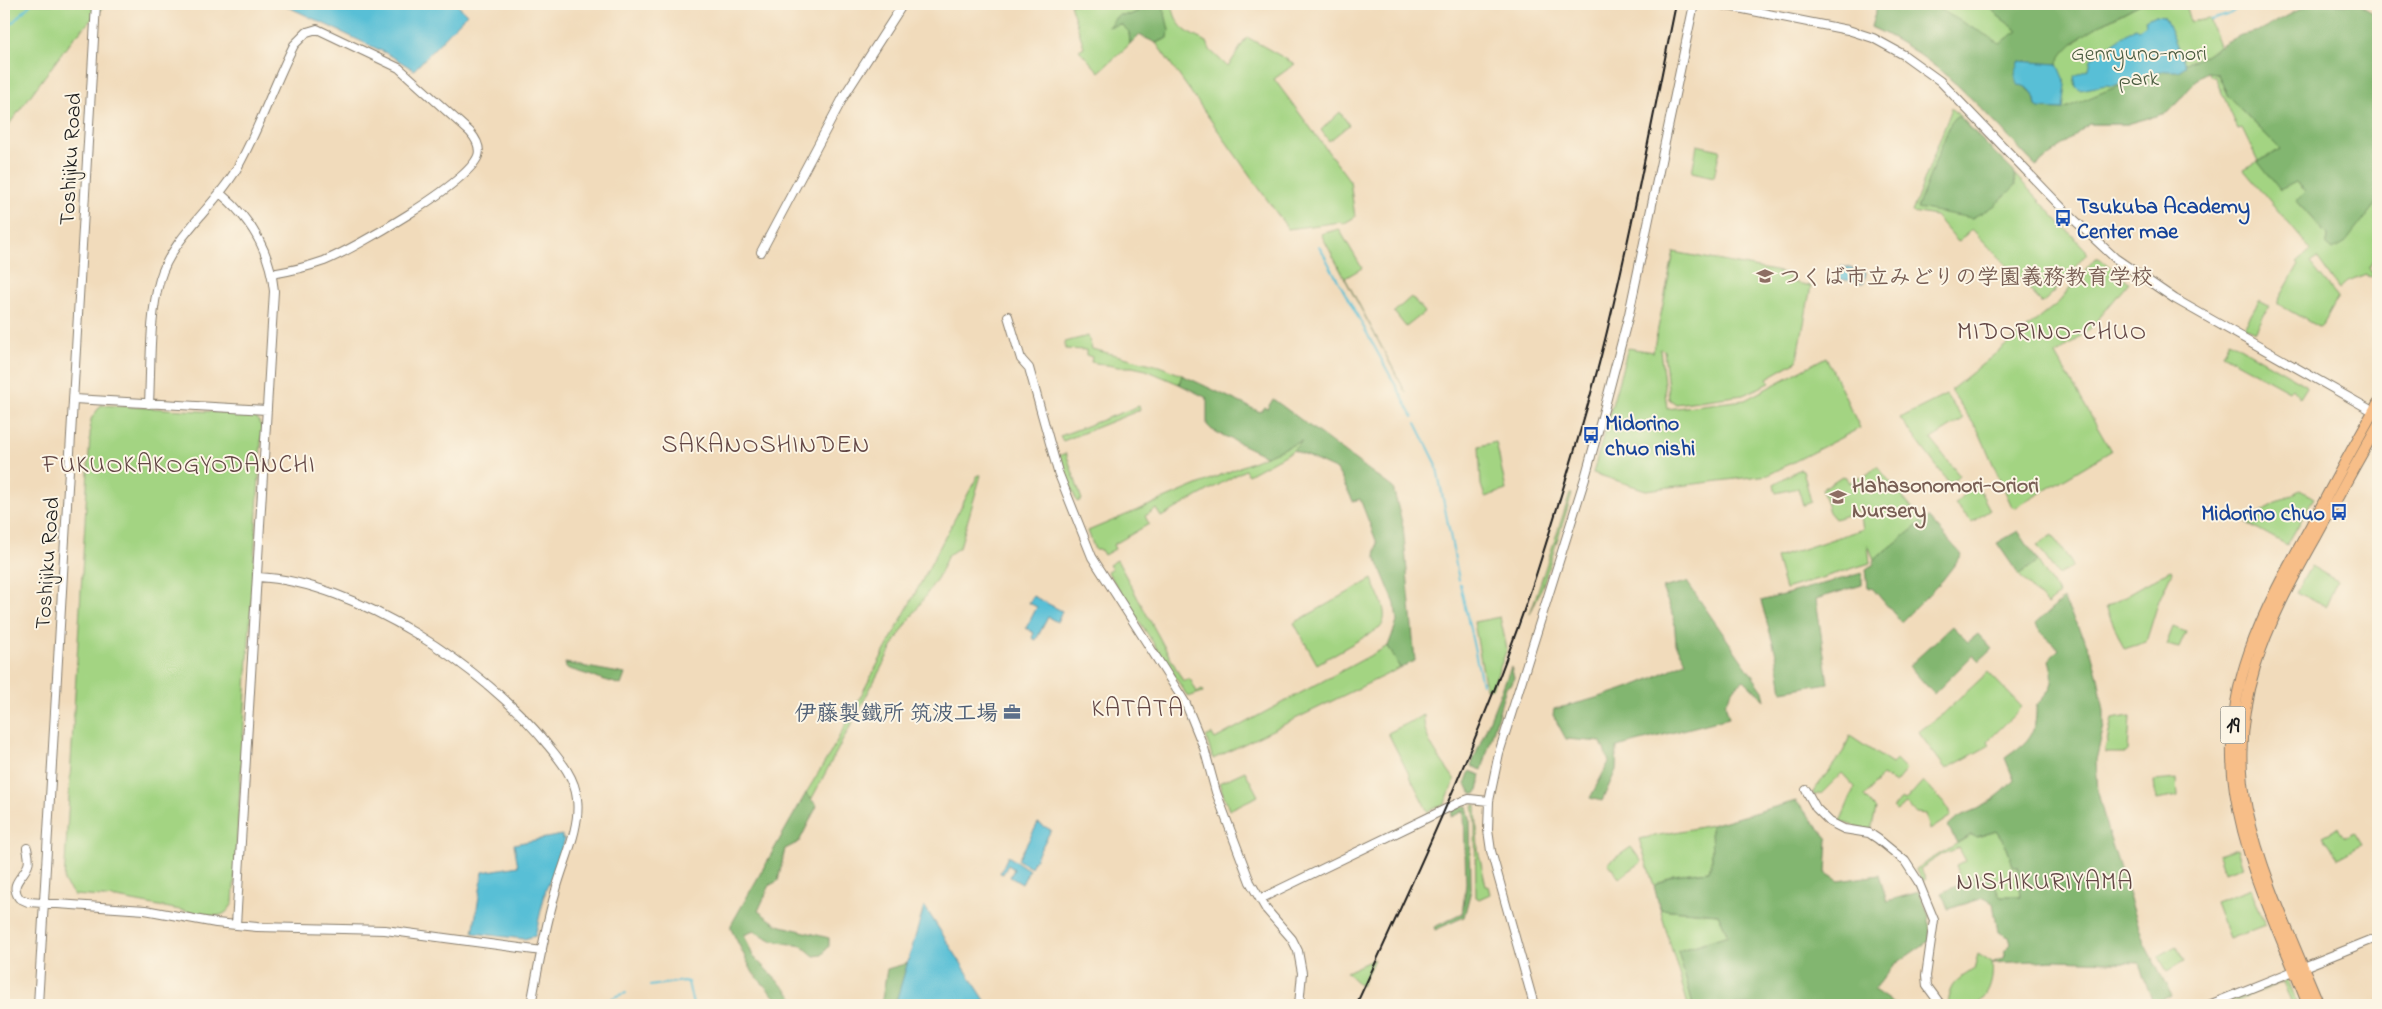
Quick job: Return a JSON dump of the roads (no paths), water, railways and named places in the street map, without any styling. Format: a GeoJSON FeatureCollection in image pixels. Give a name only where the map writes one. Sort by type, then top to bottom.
{"type":"FeatureCollection","features":[{"type":"Feature","properties":{"kind":"main road","name":"19"},"geometry":{"type":"LineString","coordinates":[[2319,1005],[2299,970],[2253,867],[2241,824],[2232,771],[2234,713],[2244,666],[2260,621],[2377,409]]}},
{"type":"Feature","properties":{"kind":"main road","name":"19"},"geometry":{"type":"LineString","coordinates":[[2308,1005],[2299,970],[2248,811],[2243,776],[2244,714],[2254,668],[2269,625],[2295,574],[2378,425]]}},
{"type":"Feature","properties":{"kind":"street","name":"Toshijiku Road"},"geometry":{"type":"LineString","coordinates":[[38,1005],[55,681],[74,399],[96,4]]}},
{"type":"Feature","properties":{"kind":"street"},"geometry":{"type":"LineString","coordinates":[[761,252],[844,96],[903,4]]}},
{"type":"Feature","properties":{"kind":"street"},"geometry":{"type":"LineString","coordinates":[[1534,1005],[1493,862],[1488,830],[1489,801],[1497,759],[1582,487],[1608,397],[1629,314],[1694,4]]}},
{"type":"Feature","properties":{"kind":"street"},"geometry":{"type":"LineString","coordinates":[[1718,4],[1848,30],[1872,38],[1904,55],[1940,81],[2067,213],[2115,258],[2181,302],[2377,409]]}},
{"type":"Feature","properties":{"kind":"street"},"geometry":{"type":"LineString","coordinates":[[149,404],[155,304],[160,277],[173,252],[221,194],[252,138],[276,80],[294,45],[312,30],[322,30],[399,68],[431,95],[475,138],[479,149],[476,160],[433,198],[412,212],[338,254],[307,266],[272,274]]}},
{"type":"Feature","properties":{"kind":"street"},"geometry":{"type":"LineString","coordinates":[[221,194],[249,222],[265,252],[272,274],[274,299],[236,925]]}},
{"type":"Feature","properties":{"kind":"street"},"geometry":{"type":"LineString","coordinates":[[1008,316],[1021,359],[1029,368],[1058,472],[1092,557],[1190,712],[1204,748],[1216,792],[1250,882],[1266,909],[1292,939],[1298,952],[1302,973],[1299,1005]]}},
{"type":"Feature","properties":{"kind":"street"},"geometry":{"type":"LineString","coordinates":[[74,399],[267,410]]}},
{"type":"Feature","properties":{"kind":"street"},"geometry":{"type":"LineString","coordinates":[[258,577],[290,580],[310,586],[398,623],[467,667],[488,684],[539,734],[560,760],[572,779],[578,809],[542,951],[531,1005]]}},
{"type":"Feature","properties":{"kind":"street"},"geometry":{"type":"LineString","coordinates":[[1806,790],[1816,808],[1830,822],[1844,829],[1869,833],[1905,861],[1915,876],[1934,920],[1927,983],[1930,992],[1941,1005]]}},
{"type":"Feature","properties":{"kind":"street"},"geometry":{"type":"LineString","coordinates":[[1260,899],[1460,802],[1469,799],[1489,801]]}},
{"type":"Feature","properties":{"kind":"street"},"geometry":{"type":"LineString","coordinates":[[27,848],[28,866],[16,881],[16,894],[23,900],[145,910],[236,925],[386,930],[542,951]]}},
{"type":"Feature","properties":{"kind":"street"},"geometry":{"type":"LineString","coordinates":[[2209,1005],[2371,940]]}},
{"type":"Feature","properties":{"kind":"water"},"geometry":{"type":"Polygon","coordinates":[[[282,4],[456,4],[467,14],[414,70],[388,54],[282,4]]]}},
{"type":"Feature","properties":{"kind":"water"},"geometry":{"type":"Polygon","coordinates":[[[2155,15],[2164,16],[2186,66],[2178,71],[2166,71],[2140,77],[2113,86],[2106,85],[2080,90],[2076,87],[2074,76],[2089,69],[2091,59],[2135,28],[2138,30],[2146,24],[2145,20],[2155,15]]]}},
{"type":"Feature","properties":{"kind":"water"},"geometry":{"type":"Polygon","coordinates":[[[2019,61],[2057,64],[2066,85],[2063,109],[2039,108],[2036,106],[2031,91],[2026,87],[2018,85],[2015,75],[2019,61]]]}},
{"type":"Feature","properties":{"kind":"water"},"geometry":{"type":"Polygon","coordinates":[[[1841,266],[1866,272],[1864,283],[1839,279],[1841,266]]]}},
{"type":"Feature","properties":{"kind":"water"},"geometry":{"type":"Polygon","coordinates":[[[1033,596],[1062,611],[1057,622],[1048,617],[1036,640],[1032,638],[1034,633],[1026,628],[1037,607],[1029,603],[1033,596]]]}},
{"type":"Feature","properties":{"kind":"water"},"geometry":{"type":"Polygon","coordinates":[[[1038,823],[1051,830],[1031,867],[1018,860],[1038,823]]]}},
{"type":"Feature","properties":{"kind":"water"},"geometry":{"type":"Polygon","coordinates":[[[562,835],[562,839],[565,839],[556,868],[546,889],[535,936],[524,939],[473,933],[483,872],[518,866],[514,844],[562,835]]]}},
{"type":"Feature","properties":{"kind":"water"},"geometry":{"type":"Polygon","coordinates":[[[1008,856],[1029,870],[1022,884],[1010,877],[1014,869],[1008,865],[1003,874],[1000,873],[1008,856]]]}},
{"type":"Feature","properties":{"kind":"water"},"geometry":{"type":"Polygon","coordinates":[[[925,907],[988,1005],[895,1005],[925,907]]]}},
{"type":"Feature","properties":{"kind":"waterway"},"geometry":{"type":"LineString","coordinates":[[4,31],[31,4]]}},
{"type":"Feature","properties":{"kind":"waterway"},"geometry":{"type":"LineString","coordinates":[[2210,20],[2228,15],[2244,4]]}},
{"type":"Feature","properties":{"kind":"waterway"},"geometry":{"type":"LineString","coordinates":[[1319,246],[1413,417]]}},
{"type":"Feature","properties":{"kind":"waterway"},"geometry":{"type":"LineString","coordinates":[[1416,423],[1436,463],[1459,580]]}},
{"type":"Feature","properties":{"kind":"waterway"},"geometry":{"type":"LineString","coordinates":[[1460,584],[1482,684]]}},
{"type":"Feature","properties":{"kind":"waterway"},"geometry":{"type":"LineString","coordinates":[[650,986],[683,981],[688,982],[693,1005]]}},
{"type":"Feature","properties":{"kind":"waterway"},"geometry":{"type":"LineString","coordinates":[[601,1005],[616,996],[626,993]]}},
{"type":"Feature","properties":{"kind":"railway"},"geometry":{"type":"LineString","coordinates":[[1356,1005],[1429,846],[1475,739],[1517,630],[1562,494],[1612,312],[1676,4]]}},
{"type":"Feature","properties":{"kind":"place","name":"Tsukuba Academy Center mae"},"geometry":{"type":"Point","coordinates":[2063,218]}},
{"type":"Feature","properties":{"kind":"place","name":"つくば市立みどりの学園義務教育学校"},"geometry":{"type":"Point","coordinates":[1765,276]}},
{"type":"Feature","properties":{"kind":"place","name":"Midorino chuo nishi"},"geometry":{"type":"Point","coordinates":[1591,435]}},
{"type":"Feature","properties":{"kind":"place","name":"Hahasonomori-Oriori Nursery"},"geometry":{"type":"Point","coordinates":[1838,497]}},
{"type":"Feature","properties":{"kind":"place","name":"Midorino chuo"},"geometry":{"type":"Point","coordinates":[2339,512]}},
{"type":"Feature","properties":{"kind":"place","name":"伊藤製鐵所 筑波工場"},"geometry":{"type":"Point","coordinates":[1012,712]}},
{"type":"Feature","properties":{"kind":"district","name":"MIDORINO-CHUO"},"geometry":{"type":"Point","coordinates":[2052,330]}},
{"type":"Feature","properties":{"kind":"district","name":"SAKANOSHINDEN"},"geometry":{"type":"Point","coordinates":[766,443]}},
{"type":"Feature","properties":{"kind":"district","name":"FUKUOKAKOGYODANCHI"},"geometry":{"type":"Point","coordinates":[179,463]}},
{"type":"Feature","properties":{"kind":"district","name":"KATATA"},"geometry":{"type":"Point","coordinates":[1138,707]}},
{"type":"Feature","properties":{"kind":"district","name":"NISHIKURIYAMA"},"geometry":{"type":"Point","coordinates":[2045,880]}},
{"type":"Feature","properties":{"kind":"park label","name":"Genryuno-mori park"},"geometry":{"type":"Point","coordinates":[2139,64]}}]}
